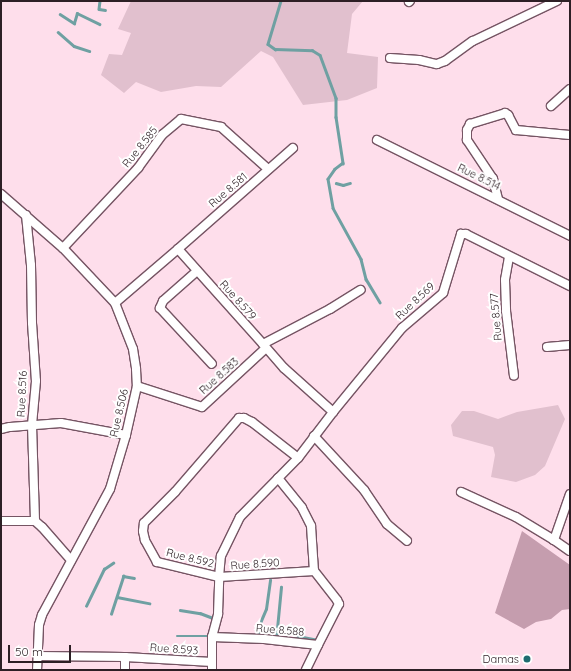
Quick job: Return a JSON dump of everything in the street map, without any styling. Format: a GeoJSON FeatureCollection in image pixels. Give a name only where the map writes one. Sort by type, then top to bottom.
{"type":"FeatureCollection","features":[{"type":"Feature","properties":{"kind":"street"},"geometry":{"type":"LineString","coordinates":[[390,58],[420,60],[437,64],[445,61],[473,41],[557,1]]}},
{"type":"Feature","properties":{"kind":"street"},"geometry":{"type":"LineString","coordinates":[[551,106],[570,89]]}},
{"type":"Feature","properties":{"kind":"street"},"geometry":{"type":"LineString","coordinates":[[498,199],[493,179],[467,140],[467,130],[470,124],[505,113],[508,115],[516,130],[570,135]]}},
{"type":"Feature","properties":{"kind":"street","name":"Rue 8.585"},"geometry":{"type":"LineString","coordinates":[[63,248],[133,174],[162,135],[181,119],[221,127],[268,169]]}},
{"type":"Feature","properties":{"kind":"street","name":"Rue 8.514"},"geometry":{"type":"LineString","coordinates":[[378,140],[570,236]]}},
{"type":"Feature","properties":{"kind":"street","name":"Rue 8.581"},"geometry":{"type":"LineString","coordinates":[[178,249],[293,148]]}},
{"type":"Feature","properties":{"kind":"street","name":"Rue 8.506"},"geometry":{"type":"LineString","coordinates":[[1,194],[63,248],[115,303],[133,349],[137,386],[126,435],[110,489],[71,560],[39,625],[37,670]]}},
{"type":"Feature","properties":{"kind":"street","name":"Rue 8.516"},"geometry":{"type":"LineString","coordinates":[[26,215],[31,265],[32,323],[36,381],[32,425],[35,521]]}},
{"type":"Feature","properties":{"kind":"street","name":"Rue 8.569"},"geometry":{"type":"LineString","coordinates":[[333,412],[402,328],[426,310],[443,293],[461,234],[466,234],[509,257],[570,286]]}},
{"type":"Feature","properties":{"kind":"street"},"geometry":{"type":"LineString","coordinates":[[115,303],[178,249]]}},
{"type":"Feature","properties":{"kind":"street","name":"Rue 8.579"},"geometry":{"type":"LineString","coordinates":[[178,249],[300,383],[333,412]]}},
{"type":"Feature","properties":{"kind":"street","name":"Rue 8.577"},"geometry":{"type":"LineString","coordinates":[[509,257],[505,280],[506,311],[514,376]]}},
{"type":"Feature","properties":{"kind":"street"},"geometry":{"type":"LineString","coordinates":[[197,271],[163,301],[160,308],[212,364]]}},
{"type":"Feature","properties":{"kind":"street"},"geometry":{"type":"LineString","coordinates":[[265,346],[361,290]]}},
{"type":"Feature","properties":{"kind":"street"},"geometry":{"type":"LineString","coordinates":[[546,347],[570,345]]}},
{"type":"Feature","properties":{"kind":"street","name":"Rue 8.583"},"geometry":{"type":"LineString","coordinates":[[137,386],[202,407],[265,346]]}},
{"type":"Feature","properties":{"kind":"street","name":"Rue 8.590"},"geometry":{"type":"LineString","coordinates":[[314,571],[219,577],[221,556],[240,517],[298,458],[333,412]]}},
{"type":"Feature","properties":{"kind":"street","name":"Rue 8.592"},"geometry":{"type":"LineString","coordinates":[[212,666],[212,637],[218,614],[219,577],[157,562],[145,540],[143,531],[144,523],[175,492],[239,418],[244,418],[252,422],[298,458]]}},
{"type":"Feature","properties":{"kind":"street"},"geometry":{"type":"LineString","coordinates":[[1,429],[61,423],[126,435]]}},
{"type":"Feature","properties":{"kind":"street"},"geometry":{"type":"LineString","coordinates":[[314,436],[364,490],[387,524],[408,541]]}},
{"type":"Feature","properties":{"kind":"street"},"geometry":{"type":"LineString","coordinates":[[278,478],[302,508],[312,526],[314,571],[339,604],[318,645]]}},
{"type":"Feature","properties":{"kind":"street"},"geometry":{"type":"LineString","coordinates":[[462,492],[516,517],[570,551]]}},
{"type":"Feature","properties":{"kind":"street"},"geometry":{"type":"LineString","coordinates":[[554,540],[570,494]]}},
{"type":"Feature","properties":{"kind":"street"},"geometry":{"type":"LineString","coordinates":[[1,521],[35,521],[71,560]]}},
{"type":"Feature","properties":{"kind":"street","name":"Rue 8.588"},"geometry":{"type":"LineString","coordinates":[[212,637],[264,639],[318,645],[306,670]]}},
{"type":"Feature","properties":{"kind":"street","name":"Rue 8.593"},"geometry":{"type":"LineString","coordinates":[[38,656],[125,657],[212,666]]}},
{"type":"Feature","properties":{"kind":"street"},"geometry":{"type":"LineString","coordinates":[[125,657],[125,670]]}},
{"type":"Feature","properties":{"kind":"shaded area"},"geometry":{"type":"Polygon","coordinates":[[[131,1],[363,1],[352,14],[347,53],[378,57],[377,88],[347,100],[303,105],[273,57],[261,51],[221,87],[196,86],[161,92],[136,82],[124,93],[101,75],[109,54],[122,55],[131,33],[118,29],[131,1]]]}},
{"type":"Feature","properties":{"kind":"shaded area"},"geometry":{"type":"Polygon","coordinates":[[[558,405],[565,419],[545,466],[535,475],[516,482],[491,477],[495,455],[493,447],[453,436],[451,425],[462,411],[474,411],[498,419],[517,412],[558,405]]]}},
{"type":"Feature","properties":{"kind":"shaded area"},"geometry":{"type":"Polygon","coordinates":[[[522,531],[570,565],[570,609],[562,610],[551,619],[536,622],[524,629],[495,613],[522,531]]]}},
{"type":"Feature","properties":{"kind":"waterway"},"geometry":{"type":"LineString","coordinates":[[100,1],[99,9],[105,10]]}},
{"type":"Feature","properties":{"kind":"waterway"},"geometry":{"type":"LineString","coordinates":[[281,1],[268,44],[275,49],[312,50],[320,55],[336,98],[336,117],[343,163],[335,169],[328,179],[333,208],[361,259],[366,279],[380,302]]}},
{"type":"Feature","properties":{"kind":"waterway"},"geometry":{"type":"LineString","coordinates":[[60,14],[74,23],[77,13],[100,24]]}},
{"type":"Feature","properties":{"kind":"waterway"},"geometry":{"type":"LineString","coordinates":[[58,32],[74,46],[89,51]]}},
{"type":"Feature","properties":{"kind":"waterway"},"geometry":{"type":"LineString","coordinates":[[336,183],[343,185],[350,183]]}},
{"type":"Feature","properties":{"kind":"waterway"},"geometry":{"type":"LineString","coordinates":[[86,606],[104,569],[113,563]]}},
{"type":"Feature","properties":{"kind":"waterway"},"geometry":{"type":"LineString","coordinates":[[111,614],[123,576],[134,578]]}},
{"type":"Feature","properties":{"kind":"waterway"},"geometry":{"type":"LineString","coordinates":[[257,638],[260,623],[266,609],[270,580]]}},
{"type":"Feature","properties":{"kind":"waterway"},"geometry":{"type":"LineString","coordinates":[[276,639],[281,587]]}},
{"type":"Feature","properties":{"kind":"waterway"},"geometry":{"type":"LineString","coordinates":[[117,597],[149,603]]}},
{"type":"Feature","properties":{"kind":"waterway"},"geometry":{"type":"LineString","coordinates":[[180,610],[200,613],[216,619]]}},
{"type":"Feature","properties":{"kind":"waterway"},"geometry":{"type":"LineString","coordinates":[[177,636],[211,636]]}},
{"type":"Feature","properties":{"kind":"waterway"},"geometry":{"type":"LineString","coordinates":[[296,641],[298,636],[318,640]]}},
{"type":"Feature","properties":{"kind":"place","name":"Damas"},"geometry":{"type":"Point","coordinates":[527,659]}}]}
